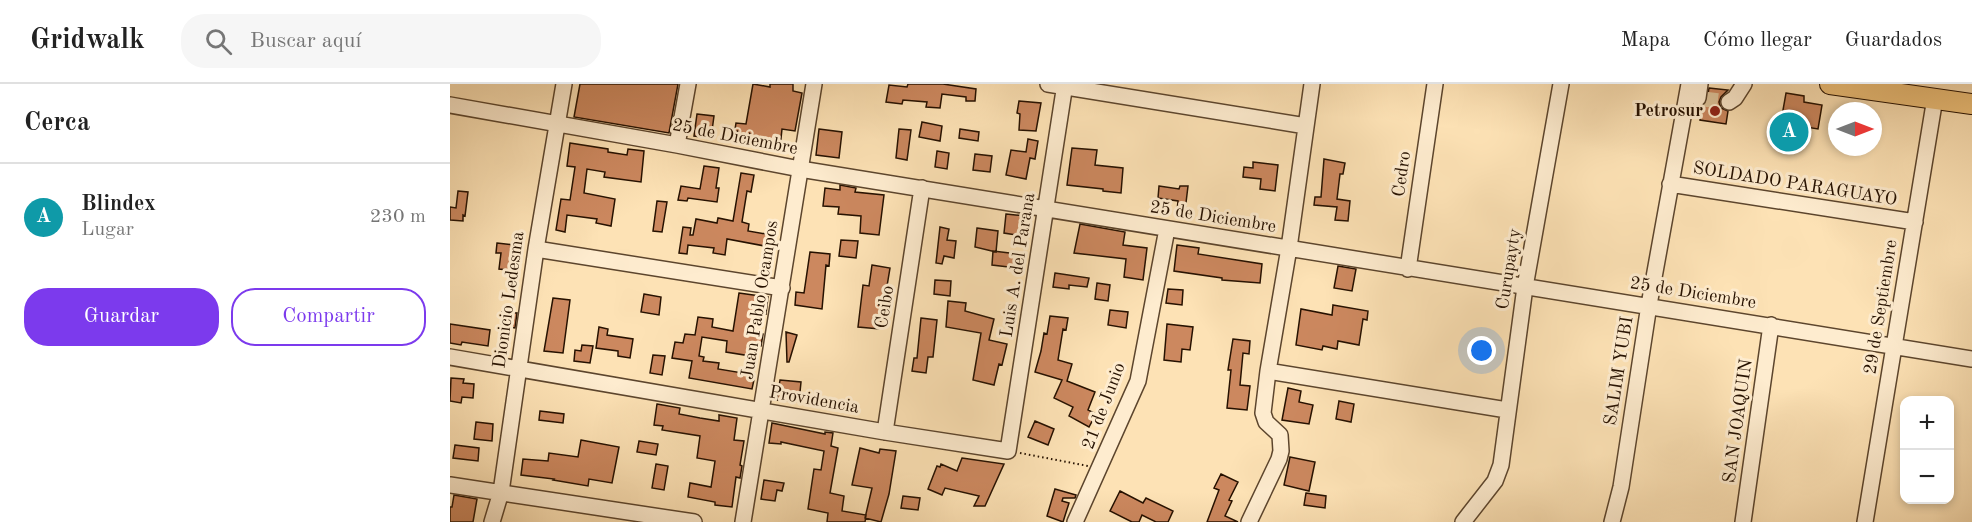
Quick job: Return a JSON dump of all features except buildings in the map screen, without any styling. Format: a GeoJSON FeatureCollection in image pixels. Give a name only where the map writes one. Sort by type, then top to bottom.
{"type":"FeatureCollection","features":[{"type":"Feature","properties":{"kind":"main road"},"geometry":{"type":"LineString","coordinates":[[1830,84],[1891,88],[1972,104]]}},
{"type":"Feature","properties":{"kind":"street","name":"Dionicio Ledesma"},"geometry":{"type":"LineString","coordinates":[[492,522],[501,492],[536,249],[564,84]]}},
{"type":"Feature","properties":{"kind":"street"},"geometry":{"type":"LineString","coordinates":[[677,145],[688,84]]}},
{"type":"Feature","properties":{"kind":"street","name":"Juan Pablo Ocampos"},"geometry":{"type":"LineString","coordinates":[[743,522],[814,84]]}},
{"type":"Feature","properties":{"kind":"street"},"geometry":{"type":"LineString","coordinates":[[1048,84],[1306,126]]}},
{"type":"Feature","properties":{"kind":"street"},"geometry":{"type":"LineString","coordinates":[[1249,522],[1281,451],[1280,435],[1266,422],[1263,413],[1312,84]]}},
{"type":"Feature","properties":{"kind":"street","name":"Cedro"},"geometry":{"type":"LineString","coordinates":[[1408,269],[1435,84]]}},
{"type":"Feature","properties":{"kind":"street","name":"Curupayty"},"geometry":{"type":"LineString","coordinates":[[1463,522],[1495,481],[1500,465],[1525,287],[1561,84]]}},
{"type":"Feature","properties":{"kind":"street"},"geometry":{"type":"LineString","coordinates":[[1729,102],[1744,84]]}},
{"type":"Feature","properties":{"kind":"street","name":"Luis A. del Parana"},"geometry":{"type":"LineString","coordinates":[[1008,451],[1064,85]]}},
{"type":"Feature","properties":{"kind":"street","name":"SALIM YUBI"},"geometry":{"type":"LineString","coordinates":[[1612,522],[1621,487],[1670,184],[1696,92]]}},
{"type":"Feature","properties":{"kind":"street","name":"29 de Septiembre"},"geometry":{"type":"LineString","coordinates":[[1865,522],[1935,98]]}},
{"type":"Feature","properties":{"kind":"street","name":"25 de Diciembre"},"geometry":{"type":"LineString","coordinates":[[450,105],[800,169],[1972,359]]}},
{"type":"Feature","properties":{"kind":"street","name":"SOLDADO PARAGUAYO"},"geometry":{"type":"LineString","coordinates":[[1670,184],[1915,222]]}},
{"type":"Feature","properties":{"kind":"street","name":"Ceibo"},"geometry":{"type":"LineString","coordinates":[[885,432],[922,188]]}},
{"type":"Feature","properties":{"kind":"street","name":"21 de Junio"},"geometry":{"type":"LineString","coordinates":[[1075,522],[1138,381],[1167,229]]}},
{"type":"Feature","properties":{"kind":"street"},"geometry":{"type":"LineString","coordinates":[[536,249],[782,288]]}},
{"type":"Feature","properties":{"kind":"street","name":"SAN JOAQUIN"},"geometry":{"type":"LineString","coordinates":[[1743,522],[1771,325]]}},
{"type":"Feature","properties":{"kind":"street","name":"Providencia"},"geometry":{"type":"LineString","coordinates":[[450,357],[1008,451]]}},
{"type":"Feature","properties":{"kind":"street"},"geometry":{"type":"LineString","coordinates":[[1268,371],[1507,410]]}},
{"type":"Feature","properties":{"kind":"street"},"geometry":{"type":"LineString","coordinates":[[450,484],[694,522]]}},
{"type":"Feature","properties":{"kind":"path"},"geometry":{"type":"LineString","coordinates":[[1008,451],[1100,468]]}},
{"type":"Feature","properties":{"kind":"tunnel"},"geometry":{"type":"LineString","coordinates":[[1703,99],[1729,102]]}},
{"type":"Feature","properties":{"kind":"place","name":"Petrosur"},"geometry":{"type":"Point","coordinates":[1715,111]}},
{"type":"Feature","properties":{"kind":"place","name":"Blindex"},"geometry":{"type":"Point","coordinates":[1789,132]}}]}
